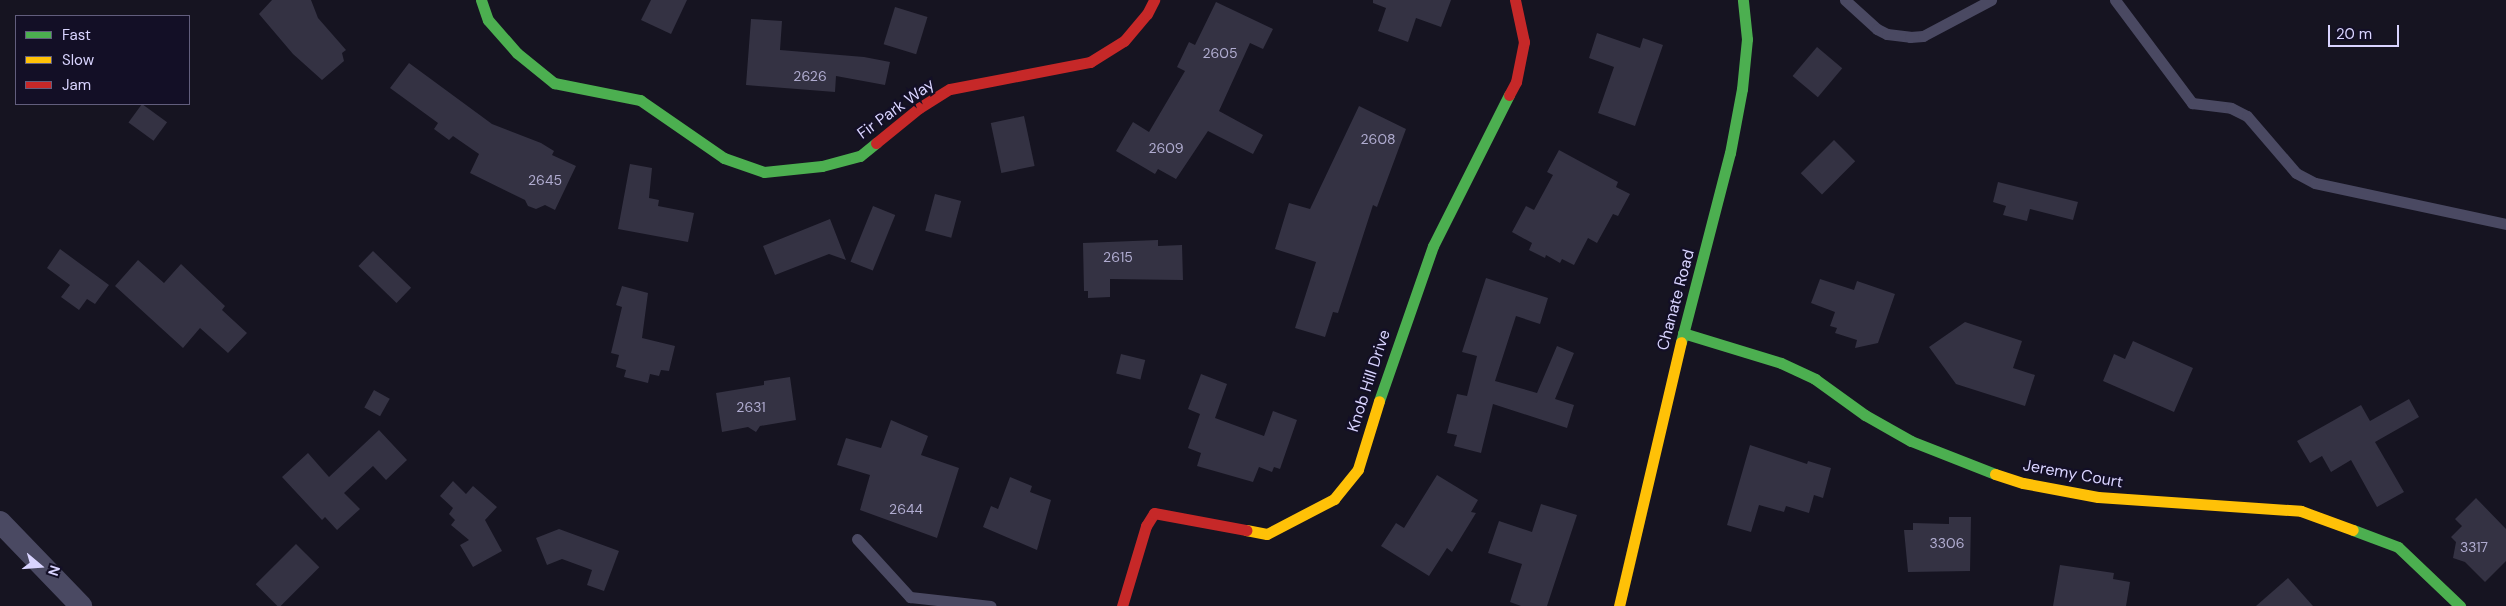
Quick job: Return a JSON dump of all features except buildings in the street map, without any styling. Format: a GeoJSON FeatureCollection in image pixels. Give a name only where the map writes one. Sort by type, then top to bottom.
{"type":"FeatureCollection","features":[{"type":"Feature","properties":{"kind":"street","name":"Fir Park Way"},"geometry":{"type":"LineString","coordinates":[[481,0],[488,20],[511,46],[554,83],[640,100],[724,158],[764,172],[822,166],[860,156],[919,108],[950,89],[1090,62],[1124,41],[1148,14],[1154,0]]}},
{"type":"Feature","properties":{"kind":"street","name":"Knob Hill Drive"},"geometry":{"type":"LineString","coordinates":[[1122,606],[1146,526],[1154,513],[1267,534],[1334,498],[1358,469],[1393,355],[1433,246],[1516,82],[1524,42],[1515,0]]}},
{"type":"Feature","properties":{"kind":"street","name":"Chanate Road"},"geometry":{"type":"LineString","coordinates":[[1620,606],[1683,333],[1730,153],[1742,89],[1747,39],[1743,0]]}},
{"type":"Feature","properties":{"kind":"street","name":"Jeremy Court"},"geometry":{"type":"LineString","coordinates":[[1683,333],[1780,362],[1816,379],[1865,415],[1911,441],[1953,460],[2023,483],[2098,498],[2301,511],[2398,546],[2460,606]]}},
{"type":"Feature","properties":{"kind":"street"},"geometry":{"type":"LineString","coordinates":[[0,522],[81,606]]}},
{"type":"Feature","properties":{"kind":"lane"},"geometry":{"type":"LineString","coordinates":[[1845,0],[1877,29],[1887,34],[1910,37],[1923,36],[1991,0]]}},
{"type":"Feature","properties":{"kind":"lane"},"geometry":{"type":"LineString","coordinates":[[2115,0],[2192,103],[2231,108],[2247,116],[2296,173],[2315,183],[2506,224]]}},
{"type":"Feature","properties":{"kind":"lane"},"geometry":{"type":"LineString","coordinates":[[857,540],[910,597],[991,606]]}},
{"type":"Feature","properties":{"kind":"traffic: fast"},"geometry":{"type":"LineString","coordinates":[[481,0],[488,20],[517,53],[554,83],[640,100],[724,158],[764,172],[822,166],[860,156],[876,143]]}},
{"type":"Feature","properties":{"kind":"traffic: fast"},"geometry":{"type":"LineString","coordinates":[[1681,342],[1730,153],[1742,89],[1747,39],[1743,0]]}},
{"type":"Feature","properties":{"kind":"traffic: fast"},"geometry":{"type":"LineString","coordinates":[[1379,401],[1433,246],[1509,95]]}},
{"type":"Feature","properties":{"kind":"traffic: fast"},"geometry":{"type":"LineString","coordinates":[[1683,333],[1781,363],[1815,379],[1865,415],[1911,441],[1995,474]]}},
{"type":"Feature","properties":{"kind":"traffic: fast"},"geometry":{"type":"LineString","coordinates":[[2353,530],[2398,547],[2460,606]]}},
{"type":"Feature","properties":{"kind":"traffic: slow"},"geometry":{"type":"LineString","coordinates":[[1619,606],[1681,342]]}},
{"type":"Feature","properties":{"kind":"traffic: slow"},"geometry":{"type":"LineString","coordinates":[[1246,530],[1267,534],[1334,499],[1358,469],[1379,401]]}},
{"type":"Feature","properties":{"kind":"traffic: slow"},"geometry":{"type":"LineString","coordinates":[[1995,474],[2023,483],[2098,497],[2301,511],[2353,530]]}},
{"type":"Feature","properties":{"kind":"traffic: jam"},"geometry":{"type":"LineString","coordinates":[[876,143],[919,108],[950,89],[1090,62],[1124,41],[1147,14],[1154,0]]}},
{"type":"Feature","properties":{"kind":"traffic: jam"},"geometry":{"type":"LineString","coordinates":[[1509,95],[1516,82],[1524,42],[1515,0]]}},
{"type":"Feature","properties":{"kind":"traffic: jam"},"geometry":{"type":"LineString","coordinates":[[1122,606],[1146,526],[1154,513],[1246,530]]}}]}
